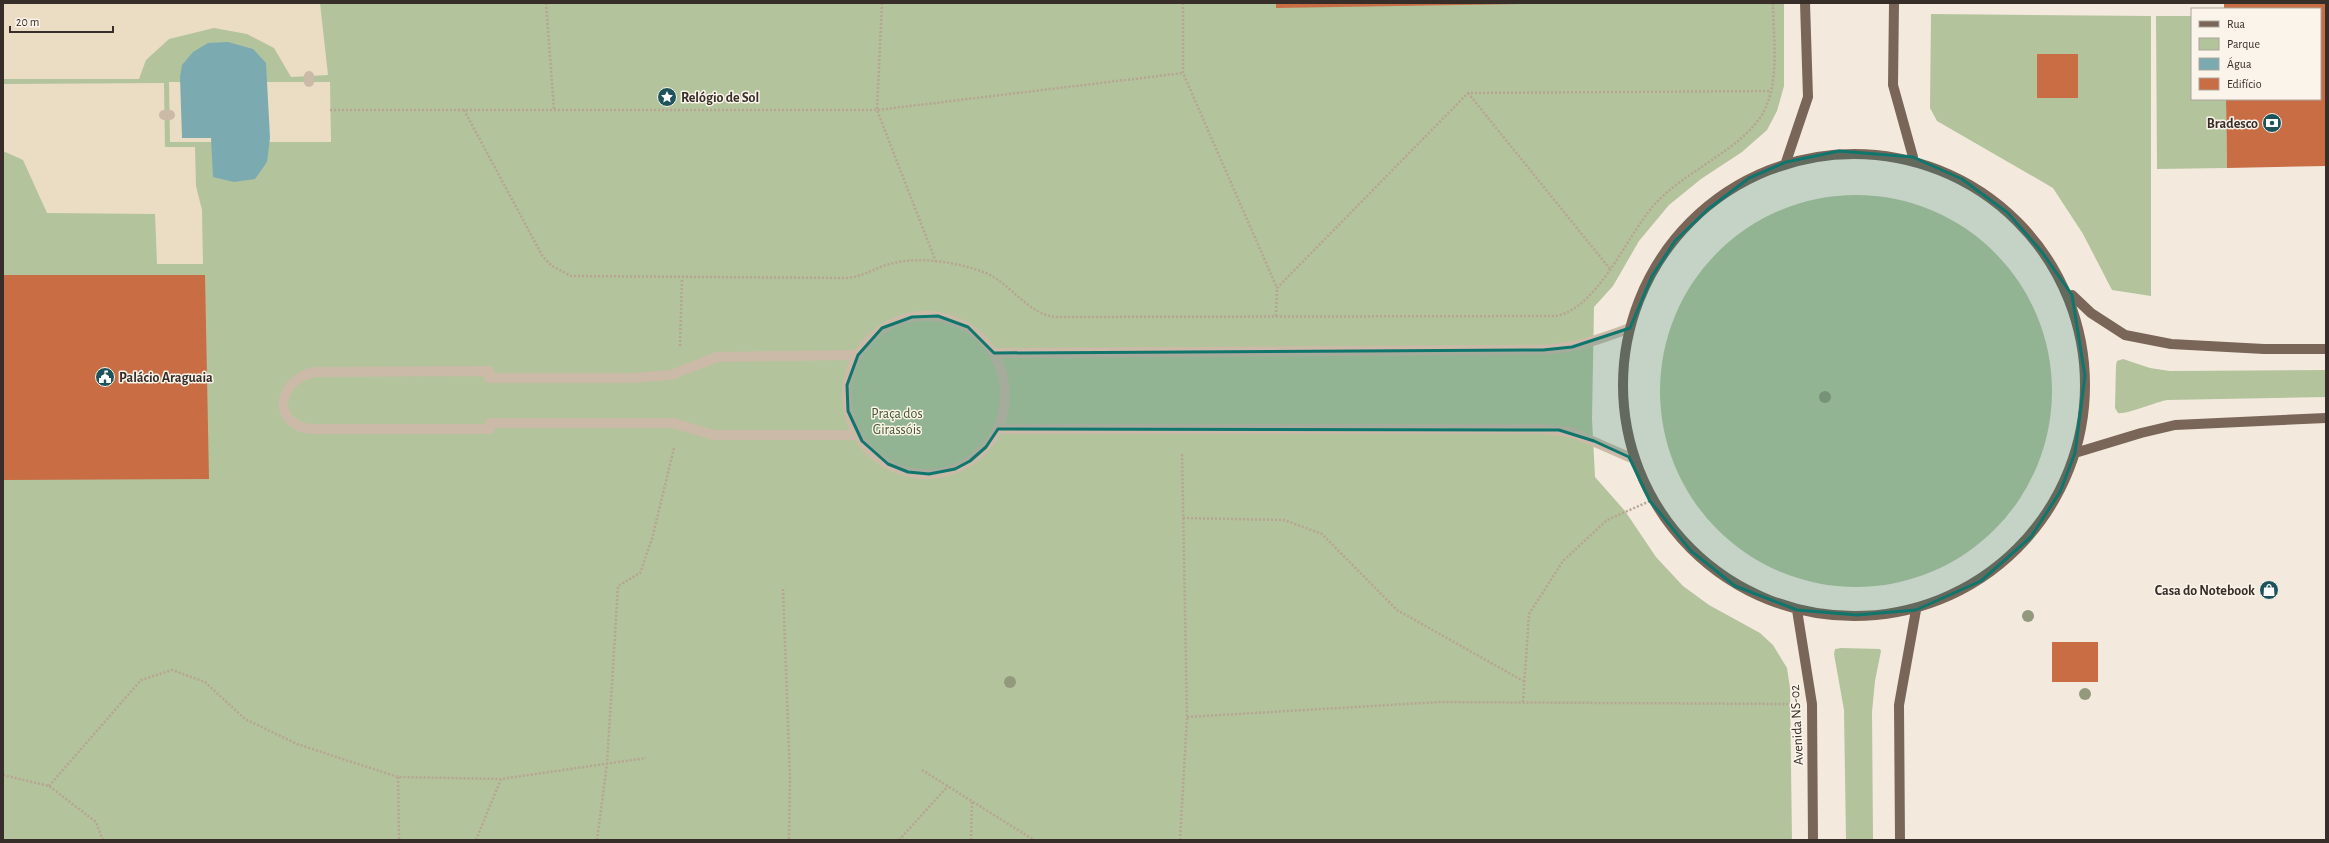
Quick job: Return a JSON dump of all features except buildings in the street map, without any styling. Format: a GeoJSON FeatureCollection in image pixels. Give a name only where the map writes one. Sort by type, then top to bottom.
{"type":"FeatureCollection","features":[{"type":"Feature","properties":{"kind":"main road"},"geometry":{"type":"LineString","coordinates":[[1786,162],[1808,97],[1805,3]]}},
{"type":"Feature","properties":{"kind":"main road"},"geometry":{"type":"LineString","coordinates":[[1894,3],[1893,85],[1913,157]]}},
{"type":"Feature","properties":{"kind":"main road"},"geometry":{"type":"LineString","coordinates":[[2072,295],[2085,376],[2075,453],[2060,492],[2031,537],[1981,581],[1916,610],[1857,615],[1797,610],[1735,586],[1691,552],[1650,501],[1629,457],[1622,390],[1630,328],[1652,276],[1675,241],[1707,210],[1749,178],[1786,162],[1840,151],[1913,157],[1962,179],[2008,212],[2042,252],[2072,295],[2090,313],[2125,335],[2171,344],[2264,349],[2326,349]]}},
{"type":"Feature","properties":{"kind":"main road"},"geometry":{"type":"LineString","coordinates":[[2075,453],[2141,433],[2175,425],[2326,418]]}},
{"type":"Feature","properties":{"kind":"main road","name":"Avenida NS-02"},"geometry":{"type":"LineString","coordinates":[[1797,610],[1812,704],[1813,840]]}},
{"type":"Feature","properties":{"kind":"main road"},"geometry":{"type":"LineString","coordinates":[[1900,840],[1899,705],[1916,610]]}},
{"type":"Feature","properties":{"kind":"street"},"geometry":{"type":"LineString","coordinates":[[917,316],[944,318],[968,327],[985,340],[994,353],[1003,372],[1006,393],[1004,413],[998,429],[986,447],[970,461],[955,469],[929,474],[908,472],[888,464],[870,451],[858,434],[848,410],[847,391],[851,370],[858,355],[870,339],[882,328],[902,319],[917,316]]}},
{"type":"Feature","properties":{"kind":"street"},"geometry":{"type":"LineString","coordinates":[[994,353],[1543,350],[1572,347],[1595,342],[1630,328]]}},
{"type":"Feature","properties":{"kind":"street"},"geometry":{"type":"LineString","coordinates":[[858,355],[717,357],[679,372],[631,378],[315,372],[303,375],[292,382],[284,393],[283,403],[286,412],[294,422],[303,428],[310,429],[673,422],[714,434],[858,434]]}},
{"type":"Feature","properties":{"kind":"street"},"geometry":{"type":"LineString","coordinates":[[998,429],[1543,429],[1574,433],[1629,457]]}},
{"type":"Feature","properties":{"kind":"path"},"geometry":{"type":"LineString","coordinates":[[546,3],[554,110]]}},
{"type":"Feature","properties":{"kind":"path"},"geometry":{"type":"LineString","coordinates":[[882,3],[877,110],[936,262]]}},
{"type":"Feature","properties":{"kind":"path"},"geometry":{"type":"LineString","coordinates":[[1183,3],[1183,73],[1277,288],[1276,316]]}},
{"type":"Feature","properties":{"kind":"path"},"geometry":{"type":"LineString","coordinates":[[464,110],[543,257],[562,273],[580,278],[850,278],[900,262],[936,262],[956,265],[986,274],[1004,284],[1041,314],[1050,316],[1556,316],[1568,314],[1576,309],[1600,284],[1637,227],[1663,196],[1692,172],[1749,131],[1763,113],[1771,91],[1773,3]]}},
{"type":"Feature","properties":{"kind":"path"},"geometry":{"type":"LineString","coordinates":[[330,110],[877,110],[1183,73]]}},
{"type":"Feature","properties":{"kind":"path"},"geometry":{"type":"LineString","coordinates":[[1277,288],[1468,93],[1771,91]]}},
{"type":"Feature","properties":{"kind":"path"},"geometry":{"type":"LineString","coordinates":[[1468,93],[1610,269]]}},
{"type":"Feature","properties":{"kind":"path"},"geometry":{"type":"LineString","coordinates":[[679,372],[682,278]]}},
{"type":"Feature","properties":{"kind":"path"},"geometry":{"type":"LineString","coordinates":[[598,840],[606,764],[618,586],[640,573],[652,539],[680,424]]}},
{"type":"Feature","properties":{"kind":"path"},"geometry":{"type":"LineString","coordinates":[[1180,840],[1187,717],[1182,429]]}},
{"type":"Feature","properties":{"kind":"path"},"geometry":{"type":"LineString","coordinates":[[1523,702],[1529,614],[1563,561],[1607,520],[1650,501]]}},
{"type":"Feature","properties":{"kind":"path"},"geometry":{"type":"LineString","coordinates":[[1183,518],[1284,520],[1322,534],[1397,610],[1525,682]]}},
{"type":"Feature","properties":{"kind":"path"},"geometry":{"type":"LineString","coordinates":[[784,589],[790,777],[789,840]]}},
{"type":"Feature","properties":{"kind":"path"},"geometry":{"type":"LineString","coordinates":[[49,786],[141,680],[172,670],[205,682],[245,719],[297,744],[398,777],[501,779],[646,758]]}},
{"type":"Feature","properties":{"kind":"path"},"geometry":{"type":"LineString","coordinates":[[1187,717],[1440,702],[1812,704]]}},
{"type":"Feature","properties":{"kind":"path"},"geometry":{"type":"LineString","coordinates":[[922,770],[1034,840]]}},
{"type":"Feature","properties":{"kind":"path"},"geometry":{"type":"LineString","coordinates":[[3,775],[49,786],[96,822],[103,840]]}},
{"type":"Feature","properties":{"kind":"path"},"geometry":{"type":"LineString","coordinates":[[398,777],[399,840]]}},
{"type":"Feature","properties":{"kind":"path"},"geometry":{"type":"LineString","coordinates":[[476,840],[501,779]]}},
{"type":"Feature","properties":{"kind":"path"},"geometry":{"type":"LineString","coordinates":[[899,840],[948,786]]}},
{"type":"Feature","properties":{"kind":"path"},"geometry":{"type":"LineString","coordinates":[[972,801],[972,840]]}},
{"type":"Feature","properties":{"kind":"highlighted area"},"geometry":{"type":"Polygon","coordinates":[[[1839,151],[1913,157],[1962,179],[2008,213],[2042,252],[2072,295],[2085,376],[2075,453],[2060,492],[2031,537],[1981,581],[1916,610],[1857,615],[1797,610],[1735,586],[1691,551],[1650,501],[1629,457],[1594,441],[1559,430],[998,429],[986,447],[970,461],[955,469],[929,474],[908,472],[888,464],[862,441],[848,411],[847,385],[858,355],[882,328],[912,317],[938,316],[968,327],[994,353],[1543,350],[1572,347],[1630,328],[1652,276],[1675,241],[1707,210],[1749,178],[1786,162],[1839,151]]]}},
{"type":"Feature","properties":{"kind":"green space","name":"Praça dos Girassóis"},"geometry":{"type":"Polygon","coordinates":[[[3,3],[1784,3],[1784,86],[1777,111],[1767,130],[1742,152],[1701,179],[1669,205],[1639,241],[1613,286],[1594,307],[1592,419],[1595,477],[1625,511],[1656,557],[1683,586],[1709,605],[1760,633],[1773,645],[1787,668],[1790,688],[1792,840],[3,840],[3,3]]]}},
{"type":"Feature","properties":{"kind":"green space"},"geometry":{"type":"Polygon","coordinates":[[[1931,14],[2151,16],[2151,296],[2112,290],[2083,234],[2053,188],[1937,121],[1930,108],[1931,14]]]}},
{"type":"Feature","properties":{"kind":"green space"},"geometry":{"type":"Polygon","coordinates":[[[2156,16],[2191,16],[2191,100],[2226,100],[2227,168],[2157,169],[2156,16]]]}},
{"type":"Feature","properties":{"kind":"green space"},"geometry":{"type":"Polygon","coordinates":[[[1856,195],[1894,199],[1913,203],[1931,210],[1965,228],[1995,252],[2019,282],[2037,316],[2044,334],[2048,353],[2052,391],[2048,429],[2044,448],[2037,466],[2019,500],[1995,530],[1965,554],[1931,572],[1913,579],[1894,583],[1856,587],[1818,583],[1799,579],[1781,572],[1747,554],[1717,530],[1693,500],[1675,466],[1668,448],[1664,429],[1660,391],[1664,353],[1668,334],[1675,316],[1693,282],[1717,252],[1747,228],[1781,210],[1799,203],[1818,199],[1856,195]]]}},
{"type":"Feature","properties":{"kind":"green space"},"geometry":{"type":"Polygon","coordinates":[[[2123,359],[2150,368],[2170,371],[2326,370],[2326,397],[2167,400],[2127,412],[2118,413],[2115,408],[2116,365],[2117,361],[2123,359]]]}},
{"type":"Feature","properties":{"kind":"green space"},"geometry":{"type":"Polygon","coordinates":[[[1835,649],[1880,649],[1881,651],[1875,681],[1872,712],[1873,840],[1846,840],[1844,710],[1834,654],[1835,649]]]}},
{"type":"Feature","properties":{"kind":"shaded area"},"geometry":{"type":"Polygon","coordinates":[[[3,3],[320,3],[328,75],[291,77],[274,48],[247,34],[214,28],[169,39],[146,60],[139,79],[3,79],[3,3]]]}},
{"type":"Feature","properties":{"kind":"shaded area"},"geometry":{"type":"Polygon","coordinates":[[[169,82],[330,82],[331,142],[170,142],[169,82]]]}},
{"type":"Feature","properties":{"kind":"shaded area"},"geometry":{"type":"Polygon","coordinates":[[[164,83],[165,147],[195,147],[196,186],[202,210],[203,264],[157,264],[155,214],[47,213],[23,160],[3,151],[3,84],[164,83]]]}},
{"type":"Feature","properties":{"kind":"water"},"geometry":{"type":"Polygon","coordinates":[[[228,42],[253,49],[266,63],[270,138],[267,162],[255,179],[234,182],[213,177],[211,138],[182,138],[180,77],[182,65],[193,52],[208,43],[228,42]]]}},
{"type":"Feature","properties":{"kind":"place","name":"Relógio de Sol"},"geometry":{"type":"Point","coordinates":[667,97]}},
{"type":"Feature","properties":{"kind":"place","name":"Bradesco"},"geometry":{"type":"Point","coordinates":[2272,123]}},
{"type":"Feature","properties":{"kind":"place","name":"Palácio Araguaia"},"geometry":{"type":"Point","coordinates":[105,377]}},
{"type":"Feature","properties":{"kind":"place","name":"Casa do Notebook"},"geometry":{"type":"Point","coordinates":[2269,590]}}]}
